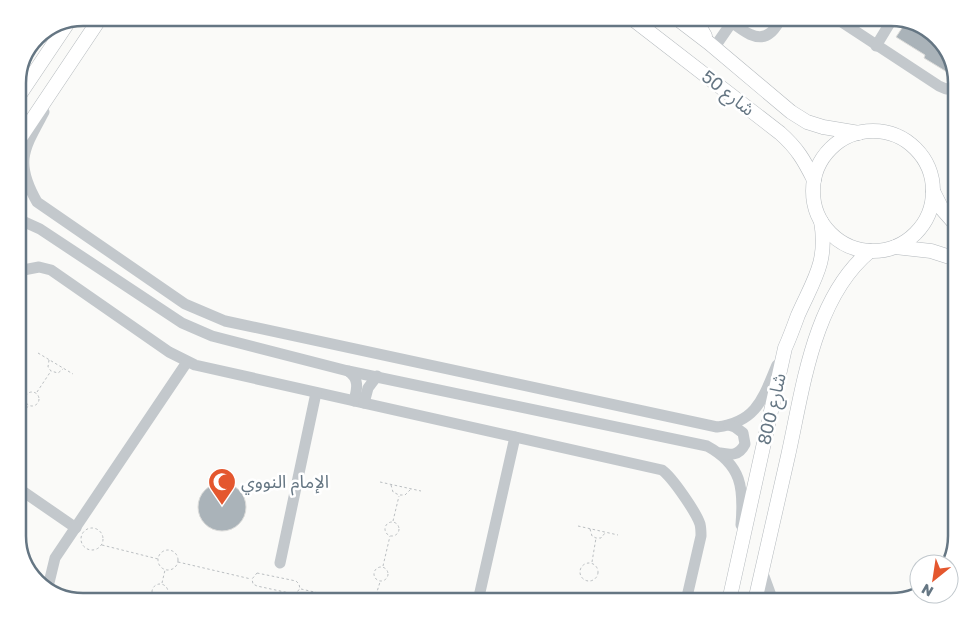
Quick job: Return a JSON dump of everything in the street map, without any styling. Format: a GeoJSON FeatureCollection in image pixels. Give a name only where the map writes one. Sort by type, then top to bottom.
{"type":"FeatureCollection","features":[{"type":"Feature","properties":{"kind":"main road"},"geometry":{"type":"LineString","coordinates":[[26,129],[96,26]]}},
{"type":"Feature","properties":{"kind":"main road","name":"شارع 50"},"geometry":{"type":"LineString","coordinates":[[640,26],[780,133],[804,159],[814,180]]}},
{"type":"Feature","properties":{"kind":"main road","name":"شارع 50"},"geometry":{"type":"LineString","coordinates":[[686,26],[791,112],[807,122],[823,127],[859,133]]}},
{"type":"Feature","properties":{"kind":"main road"},"geometry":{"type":"LineString","coordinates":[[699,26],[712,46]]}},
{"type":"Feature","properties":{"kind":"main road"},"geometry":{"type":"LineString","coordinates":[[26,85],[63,30]]}},
{"type":"Feature","properties":{"kind":"main road"},"geometry":{"type":"LineString","coordinates":[[933,190],[930,211],[923,225],[913,236],[895,247],[883,251],[855,249],[841,242],[830,233],[821,221],[815,208],[813,194],[814,180],[820,162],[833,146],[859,133],[886,133],[910,144],[919,154],[931,177],[933,190],[942,209],[948,216]]}},
{"type":"Feature","properties":{"kind":"main road","name":"شارع 800"},"geometry":{"type":"LineString","coordinates":[[730,593],[785,348],[819,272],[824,238],[821,221]]}},
{"type":"Feature","properties":{"kind":"main road"},"geometry":{"type":"LineString","coordinates":[[895,247],[931,251],[948,256]]}},
{"type":"Feature","properties":{"kind":"main road","name":"شارع 800"},"geometry":{"type":"LineString","coordinates":[[757,593],[808,366],[822,324],[836,291],[856,263],[870,251]]}},
{"type":"Feature","properties":{"kind":"street"},"geometry":{"type":"LineString","coordinates":[[712,46],[724,26]]}},
{"type":"Feature","properties":{"kind":"street"},"geometry":{"type":"LineString","coordinates":[[737,26],[752,36],[760,37],[772,32],[776,26]]}},
{"type":"Feature","properties":{"kind":"street"},"geometry":{"type":"LineString","coordinates":[[846,26],[942,88],[948,89]]}},
{"type":"Feature","properties":{"kind":"street"},"geometry":{"type":"LineString","coordinates":[[876,46],[889,26]]}},
{"type":"Feature","properties":{"kind":"street"},"geometry":{"type":"LineString","coordinates":[[26,149],[66,70]]}},
{"type":"Feature","properties":{"kind":"street"},"geometry":{"type":"LineString","coordinates":[[26,178],[37,202],[44,208],[185,304],[226,321],[717,427],[728,425],[745,417],[760,403],[785,348]]}},
{"type":"Feature","properties":{"kind":"street"},"geometry":{"type":"LineString","coordinates":[[26,191],[33,195]]}},
{"type":"Feature","properties":{"kind":"street"},"geometry":{"type":"LineString","coordinates":[[26,223],[40,229],[166,313],[196,329],[240,343],[348,371],[707,446],[728,460],[742,488],[738,560]]}},
{"type":"Feature","properties":{"kind":"street"},"geometry":{"type":"LineString","coordinates":[[26,269],[39,267],[51,270],[169,352],[187,362],[658,468],[669,475],[701,528],[701,536],[688,593]]}},
{"type":"Feature","properties":{"kind":"street"},"geometry":{"type":"LineString","coordinates":[[49,582],[55,558],[187,362]]}},
{"type":"Feature","properties":{"kind":"street"},"geometry":{"type":"LineString","coordinates":[[348,371],[354,376],[357,383],[359,402]]}},
{"type":"Feature","properties":{"kind":"street"},"geometry":{"type":"LineString","coordinates":[[359,402],[377,376]]}},
{"type":"Feature","properties":{"kind":"street"},"geometry":{"type":"LineString","coordinates":[[280,563],[316,392]]}},
{"type":"Feature","properties":{"kind":"street"},"geometry":{"type":"LineString","coordinates":[[718,452],[734,455],[740,452],[745,444],[743,433],[735,427],[728,425]]}},
{"type":"Feature","properties":{"kind":"street"},"geometry":{"type":"LineString","coordinates":[[480,593],[515,437]]}},
{"type":"Feature","properties":{"kind":"street"},"geometry":{"type":"LineString","coordinates":[[26,494],[76,528]]}},
{"type":"Feature","properties":{"kind":"street"},"geometry":{"type":"LineString","coordinates":[[762,572],[769,593]]}},
{"type":"Feature","properties":{"kind":"path"},"geometry":{"type":"LineString","coordinates":[[38,353],[74,374]]}},
{"type":"Feature","properties":{"kind":"path"},"geometry":{"type":"LineString","coordinates":[[49,359],[48,367],[51,371],[58,373],[64,368]]}},
{"type":"Feature","properties":{"kind":"path"},"geometry":{"type":"LineString","coordinates":[[36,393],[51,371]]}},
{"type":"Feature","properties":{"kind":"path"},"geometry":{"type":"LineString","coordinates":[[26,396],[29,392],[36,393],[40,399],[38,404],[34,406],[28,405],[26,402]]}},
{"type":"Feature","properties":{"kind":"path"},"geometry":{"type":"LineString","coordinates":[[380,482],[421,491]]}},
{"type":"Feature","properties":{"kind":"path"},"geometry":{"type":"LineString","coordinates":[[391,484],[393,492],[399,496],[405,495],[411,489]]}},
{"type":"Feature","properties":{"kind":"path"},"geometry":{"type":"LineString","coordinates":[[393,522],[399,496]]}},
{"type":"Feature","properties":{"kind":"path"},"geometry":{"type":"LineString","coordinates":[[393,522],[398,525],[398,531],[395,535],[390,536],[384,528],[387,523],[393,522]]}},
{"type":"Feature","properties":{"kind":"path"},"geometry":{"type":"LineString","coordinates":[[578,526],[618,535]]}},
{"type":"Feature","properties":{"kind":"path"},"geometry":{"type":"LineString","coordinates":[[102,545],[103,538],[96,529],[88,528],[82,533],[81,541],[84,548],[95,550],[102,545],[158,559]]}},
{"type":"Feature","properties":{"kind":"path"},"geometry":{"type":"LineString","coordinates":[[590,528],[590,534],[596,538],[603,536],[605,532]]}},
{"type":"Feature","properties":{"kind":"path"},"geometry":{"type":"LineString","coordinates":[[383,566],[390,536]]}},
{"type":"Feature","properties":{"kind":"path"},"geometry":{"type":"LineString","coordinates":[[591,564],[596,538]]}},
{"type":"Feature","properties":{"kind":"path"},"geometry":{"type":"LineString","coordinates":[[170,550],[175,553],[178,562],[172,570],[165,570],[160,566],[158,559],[161,553],[170,550]]}},
{"type":"Feature","properties":{"kind":"path"},"geometry":{"type":"LineString","coordinates":[[178,562],[252,579]]}},
{"type":"Feature","properties":{"kind":"path"},"geometry":{"type":"LineString","coordinates":[[586,564],[591,564],[596,568],[597,574],[594,579],[585,580],[581,576],[580,570],[586,564]]}},
{"type":"Feature","properties":{"kind":"path"},"geometry":{"type":"LineString","coordinates":[[380,581],[385,580],[388,576],[388,571],[383,566]]}},
{"type":"Feature","properties":{"kind":"path"},"geometry":{"type":"LineString","coordinates":[[380,581],[375,577],[374,572],[377,568],[383,566]]}},
{"type":"Feature","properties":{"kind":"path"},"geometry":{"type":"LineString","coordinates":[[162,584],[165,570]]}},
{"type":"Feature","properties":{"kind":"path"},"geometry":{"type":"LineString","coordinates":[[252,579],[257,573],[296,581],[300,589]]}},
{"type":"Feature","properties":{"kind":"path"},"geometry":{"type":"LineString","coordinates":[[252,579],[255,585],[290,593]]}},
{"type":"Feature","properties":{"kind":"path"},"geometry":{"type":"LineString","coordinates":[[377,593],[380,581]]}},
{"type":"Feature","properties":{"kind":"path"},"geometry":{"type":"LineString","coordinates":[[162,584],[168,589],[168,593]]}},
{"type":"Feature","properties":{"kind":"path"},"geometry":{"type":"LineString","coordinates":[[153,593],[155,586],[162,584]]}},
{"type":"Feature","properties":{"kind":"path"},"geometry":{"type":"LineString","coordinates":[[296,593],[300,589]]}},
{"type":"Feature","properties":{"kind":"path"},"geometry":{"type":"LineString","coordinates":[[300,589],[317,593]]}},
{"type":"Feature","properties":{"kind":"building"},"geometry":{"type":"Polygon","coordinates":[[[902,28],[923,36],[934,46],[940,55],[946,72],[924,58],[925,55],[896,37],[902,28]]]}},
{"type":"Feature","properties":{"kind":"building","name":"الإمام النووي"},"geometry":{"type":"Polygon","coordinates":[[[222,483],[231,485],[239,490],[244,498],[246,507],[244,516],[239,524],[231,529],[222,531],[213,529],[205,524],[200,516],[198,507],[200,498],[205,490],[213,485],[222,483]]]}},
{"type":"Feature","properties":{"kind":"place","name":"الإمام النووي"},"geometry":{"type":"Point","coordinates":[222,506]}}]}
